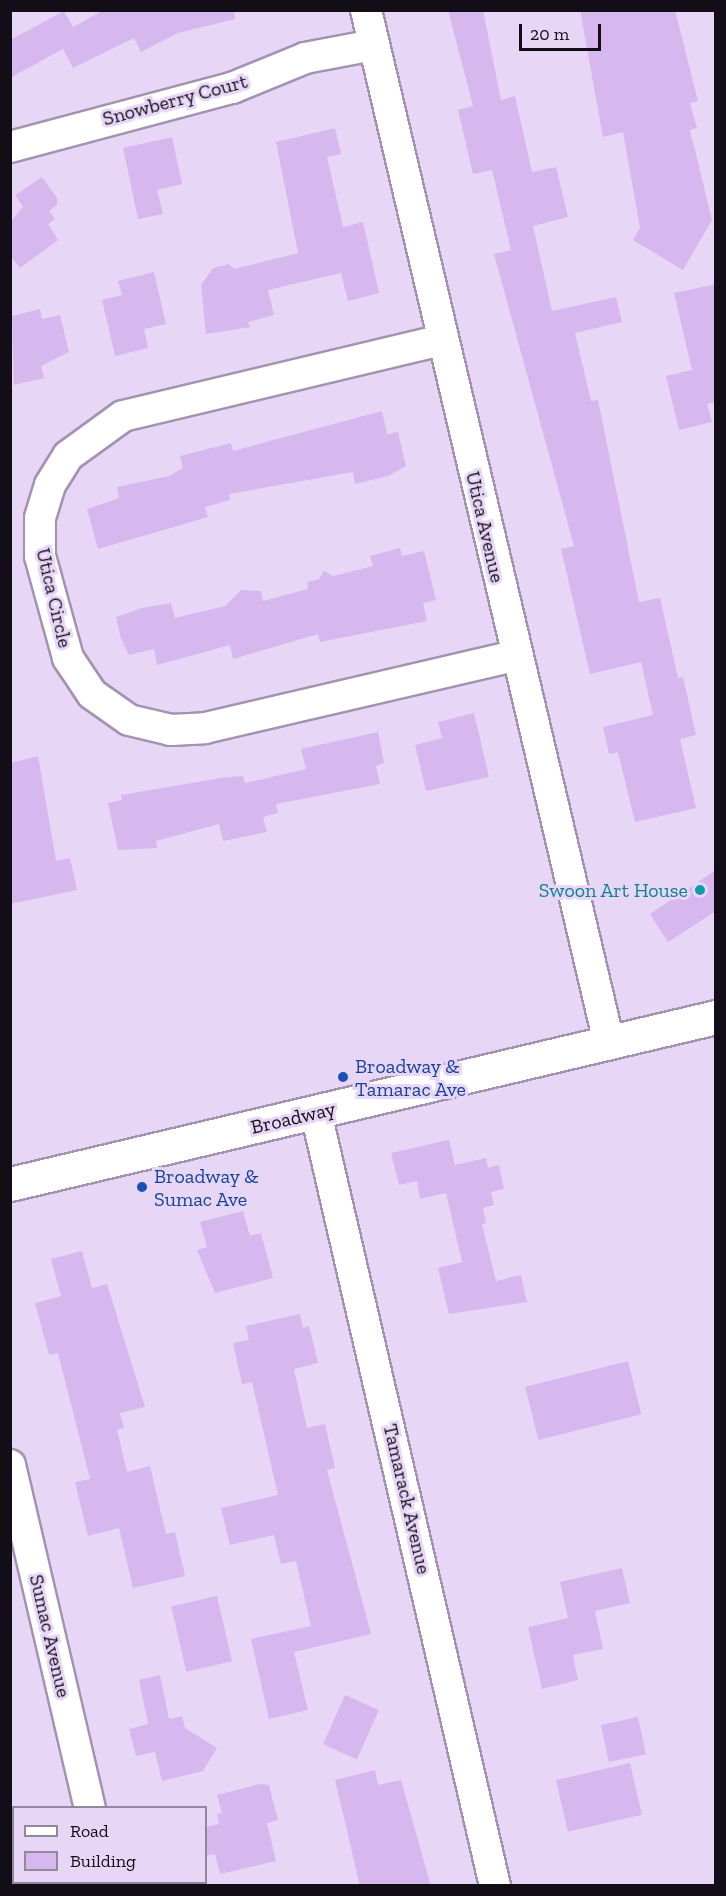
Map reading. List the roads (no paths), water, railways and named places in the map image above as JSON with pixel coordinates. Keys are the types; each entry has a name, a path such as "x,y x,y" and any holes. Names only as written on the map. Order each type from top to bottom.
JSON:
{"main road":[{"name":"Broadway","path":"10,1184 716,1017"}],"street":[{"name":"Utica Avenue","path":"366,10 515,656 609,1043"},
{"name":"Snowberry Court","path":"10,147 232,88 305,58 374,45"},
{"name":"Utica Circle","path":"442,340 123,416 93,432 68,456 50,485 40,518 40,556 68,658 92,694 129,720 171,730 205,728 515,656"},
{"name":"Tamarack Avenue","path":"316,1113 495,1886"},
{"name":"Sumac Avenue","path":"10,1465 90,1806"}],"place":[{"name":"Swoon Art House","path":"700,890"},
{"name":"Broadway & Tamarac Ave","path":"343,1077"},
{"name":"Broadway & Sumac Ave","path":"142,1187"}]}
